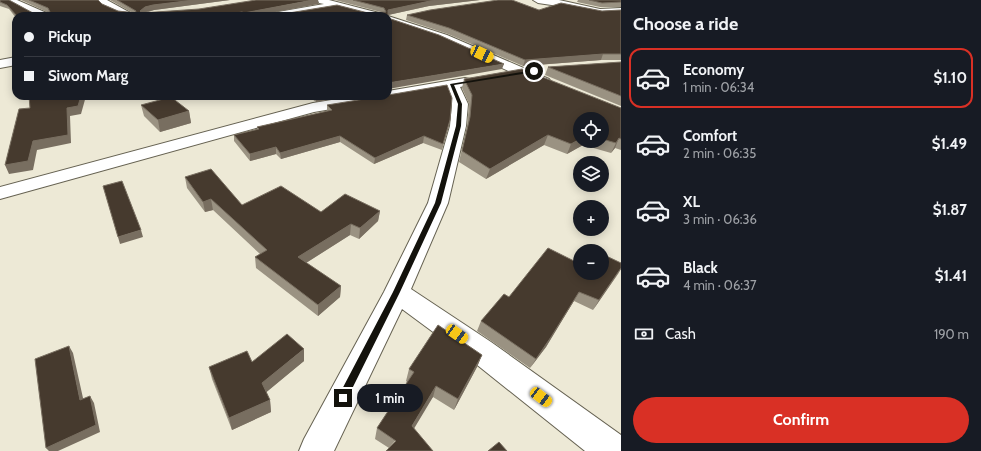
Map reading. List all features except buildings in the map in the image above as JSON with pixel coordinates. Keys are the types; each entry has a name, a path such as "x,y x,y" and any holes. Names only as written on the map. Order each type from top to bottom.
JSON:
{"street":[{"path":"9,0 31,12"},
{"path":"101,0 109,6 122,12"},
{"path":"318,0 365,12"},
{"path":"538,0 564,4 600,14 621,10"},
{"path":"293,12 336,4"},
{"path":"392,17 406,16"},
{"path":"392,20 443,37 556,87"},
{"path":"0,64 12,62"},
{"path":"498,76 521,72 551,70"},
{"path":"316,451 396,292 438,203 458,126 463,82 392,94"},
{"path":"0,193 305,110 360,100"},
{"path":"396,292 481,351 613,451"}],"route":[{"path":"343,398 396,292 438,203 458,126 460,104 452,84 534,71"}]}
